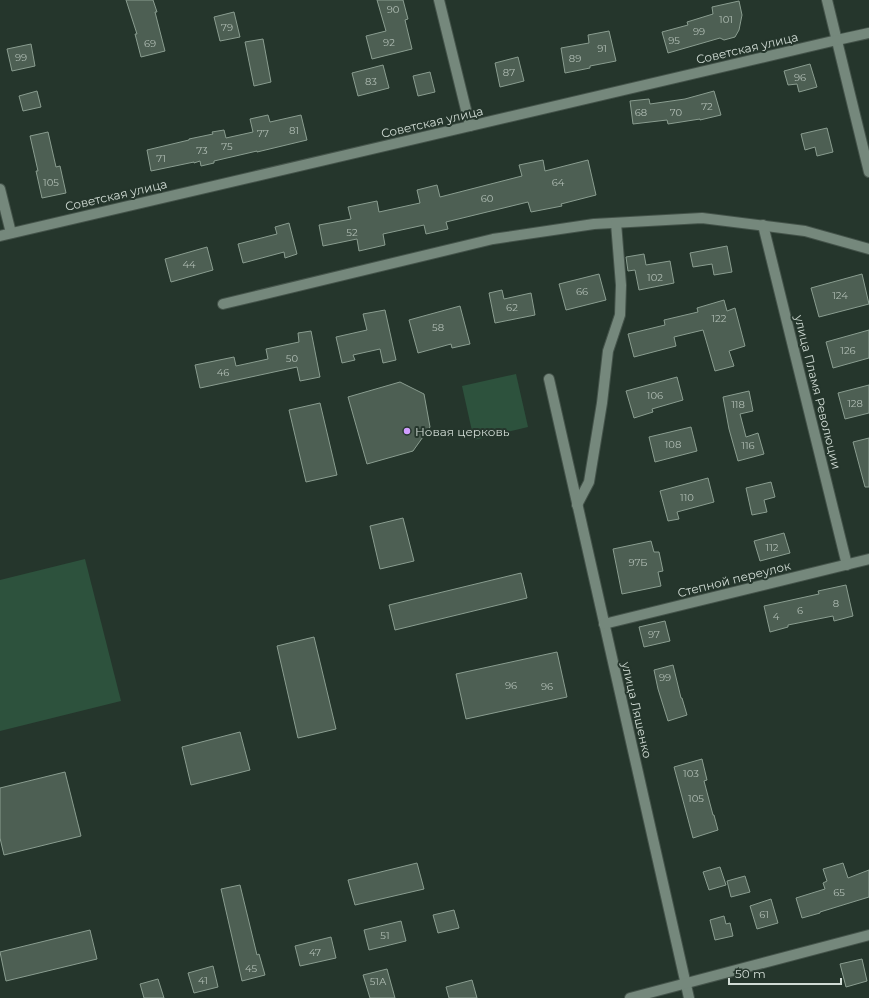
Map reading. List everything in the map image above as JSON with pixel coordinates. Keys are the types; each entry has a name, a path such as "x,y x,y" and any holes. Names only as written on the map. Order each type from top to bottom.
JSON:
{"street":[{"path":"439,0 470,126"},
{"path":"827,0 869,172"},
{"name":"Советская улица","path":"0,236 869,33"},
{"path":"0,189 11,233"},
{"path":"223,304 493,239 594,224 702,218 805,231 869,249"},
{"path":"577,505 589,482 602,403 608,351 620,315 621,285 616,223"},
{"name":"улица Пламя Революции","path":"763,225 847,565"},
{"name":"улица Ляшенко","path":"549,379 689,998"},
{"name":"Степной переулок","path":"604,624 869,559"},
{"path":"630,998 869,935"}],"green space":[{"path":"516,374 528,427 474,440 462,386"},
{"path":"85,559 121,701 0,731 0,580"}],"building":[{"path":"126,0 153,0 165,51 141,57 135,34 137,34"},
{"path":"377,0 403,0 408,19 405,20 412,49 372,59 366,36 386,31"},
{"path":"739,1 742,15 739,30 735,37 724,40 720,38 668,53 662,32 688,25 687,22 713,14 712,7"},
{"path":"234,12 240,37 220,41 214,17"},
{"path":"609,31 616,61 565,73 561,48 589,43 588,35"},
{"path":"263,39 271,82 254,86 245,42"},
{"path":"31,44 35,66 12,71 7,49"},
{"path":"518,57 524,81 500,87 495,63"},
{"path":"810,64 817,87 799,92 797,84 788,85 784,71"},
{"path":"383,65 389,88 358,96 352,73"},
{"path":"430,72 435,92 418,96 413,76"},
{"path":"37,91 41,107 23,111 19,96"},
{"path":"714,91 721,115 700,120 668,124 667,120 633,124 630,101 649,99 650,104 685,99"},
{"path":"268,115 270,122 301,115 307,140 214,161 214,163 201,166 200,161 151,171 147,150 213,134 212,132 224,130 226,138 253,132 250,119"},
{"path":"827,128 833,152 817,156 815,147 805,150 801,134"},
{"path":"48,132 56,167 60,166 66,193 42,198 36,171 38,171 30,136"},
{"path":"543,160 545,171 588,160 596,195 561,204 562,206 531,212 528,202 446,222 448,229 426,234 424,225 383,234 385,245 359,251 357,239 323,246 319,225 351,219 348,207 377,201 379,212 420,203 417,190 437,185 440,197 522,176 519,165"},
{"path":"289,223 297,254 285,258 284,252 243,263 238,244 277,234 275,227"},
{"path":"727,246 732,272 714,275 712,264 693,267 690,253"},
{"path":"207,247 213,270 171,282 165,259"},
{"path":"644,254 646,265 670,261 674,283 639,290 635,270 628,271 626,257"},
{"path":"599,274 606,300 566,310 559,284"},
{"path":"862,274 869,304 819,317 811,288"},
{"path":"502,290 504,299 531,293 535,315 495,323 489,293"},
{"path":"724,300 727,311 735,308 745,346 729,351 734,366 715,371 703,330 674,337 676,346 634,357 628,334 665,325 664,320 698,312 697,308"},
{"path":"460,306 470,344 452,348 451,344 418,353 409,320"},
{"path":"385,310 396,360 383,363 380,349 353,355 355,360 342,363 336,337 367,330 363,314"},
{"path":"869,330 869,358 833,368 826,342"},
{"path":"311,331 320,377 300,381 297,367 200,388 195,365 234,357 236,366 268,359 266,349 299,342 298,333"},
{"path":"677,377 683,400 652,409 653,412 634,418 626,391"},
{"path":"400,382 424,394 430,427 413,451 367,464 348,397"},
{"path":"869,385 869,413 845,419 838,393"},
{"path":"749,391 753,411 740,414 746,437 758,433 764,454 738,461 729,429 723,397"},
{"path":"320,403 337,475 306,482 289,410"},
{"path":"691,427 697,451 655,462 649,437"},
{"path":"869,438 869,487 865,487 853,442"},
{"path":"708,478 714,502 677,512 679,519 668,521 660,491"},
{"path":"771,482 775,497 764,500 767,512 752,515 746,488"},
{"path":"403,518 414,561 380,569 370,526"},
{"path":"784,533 790,553 760,561 754,541"},
{"path":"651,541 654,552 659,552 663,571 658,572 661,586 622,594 613,549"},
{"path":"521,573 527,598 395,630 389,605"},
{"path":"846,585 853,616 834,621 833,616 788,625 788,627 770,632 764,606 819,594 818,591"},
{"path":"665,621 670,641 644,647 639,627"},
{"path":"314,637 336,729 298,738 277,646"},
{"path":"557,652 567,697 466,719 456,674"},
{"path":"673,665 687,715 668,721 654,670"},
{"path":"240,732 250,770 191,785 182,747"},
{"path":"702,759 707,780 704,781 718,830 693,838 674,767"},
{"path":"65,772 81,836 4,855 0,838 0,788"},
{"path":"417,863 424,889 355,905 348,880"},
{"path":"843,863 848,878 869,870 869,897 802,918 796,898 825,889 823,883 827,881 823,869"},
{"path":"720,867 726,885 709,890 703,872"},
{"path":"745,876 750,892 731,897 727,881"},
{"path":"240,885 257,955 259,954 265,975 242,981 221,889"},
{"path":"771,899 778,923 757,929 750,906"},
{"path":"454,910 459,928 438,933 433,915"},
{"path":"724,916 726,924 730,923 733,936 715,940 710,920"},
{"path":"401,921 406,941 369,950 364,930"},
{"path":"90,930 97,959 6,981 0,952"},
{"path":"331,937 336,958 300,966 295,946"},
{"path":"862,959 867,981 846,987 840,964"},
{"path":"213,966 218,987 194,993 188,973"},
{"path":"387,969 395,998 370,998 363,975"},
{"path":"158,979 164,998 144,998 140,984"},
{"path":"472,980 477,998 449,998 446,987"}],"place":[{"name":"Новая церковь","path":"407,431"}]}
